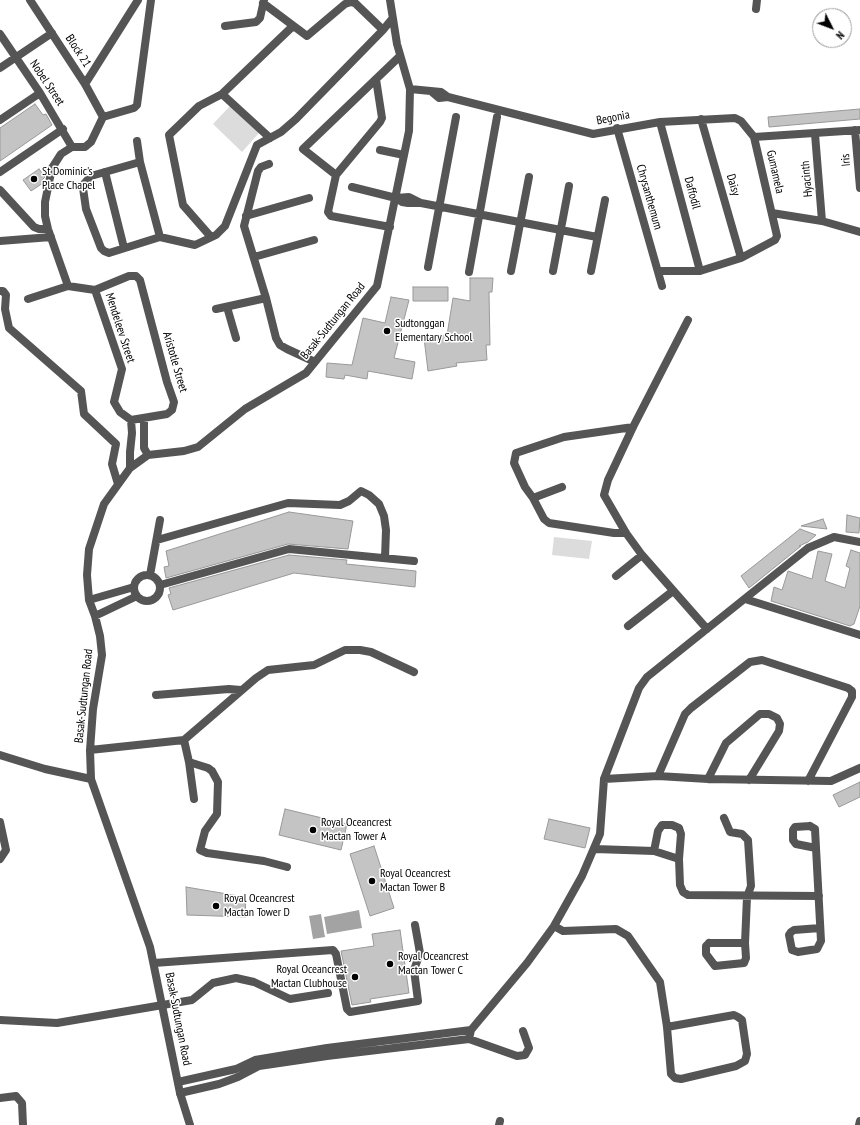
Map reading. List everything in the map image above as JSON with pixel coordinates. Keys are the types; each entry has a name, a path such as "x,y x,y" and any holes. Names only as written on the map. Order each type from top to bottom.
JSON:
{"street":[{"name":"Block 21","path":"30,0 85,84 103,117"},
{"path":"85,84 138,0"},
{"path":"68,286 49,233 45,202 52,168 61,154 72,147 85,147 92,142 103,117 134,108 137,105 151,0"},
{"name":"Basak-Sudtungan Road","path":"190,1125 180,1093 163,1005 146,931 91,779 90,750 102,655 96,616 89,600 87,575 89,549 104,504 130,468 148,455 184,451 198,447 245,409 306,373 377,286 409,131 410,89 400,57 392,19 390,0"},
{"path":"225,26 256,22 260,18 264,2 307,36 345,4 350,2 355,3 383,30"},
{"path":"140,162 91,176 84,184 83,188 86,209 100,248 109,253 160,237 194,245 211,237 225,226 257,145 281,132 296,119 392,19"},
{"path":"211,237 183,205 169,135 198,106 222,94 293,26"},
{"path":"0,68 52,33"},
{"name":"Nobel Street","path":"0,34 40,93 72,147"},
{"path":"336,175 303,149 400,57"},
{"path":"376,79 382,118 336,175 329,203 329,214 390,227"},
{"name":"Begonia","path":"410,89 441,92 448,97"},
{"name":"Begonia","path":"432,92 438,98 448,97 593,134 617,128 660,122 735,118 741,121 754,137"},
{"path":"0,120 40,93"},
{"path":"222,94 270,138"},
{"path":"428,267 456,117"},
{"path":"469,272 497,117"},
{"name":"Daisy","path":"701,119 741,258"},
{"name":"Daffodil","path":"660,122 700,270"},
{"name":"Chrysanthemum","path":"617,128 662,286"},
{"path":"0,172 62,129"},
{"path":"754,137 857,130"},
{"name":"Iris","path":"857,130 860,188"},
{"name":"Hyacinth","path":"815,134 822,221"},
{"name":"Gumamela","path":"754,137 772,213"},
{"path":"137,141 140,162 160,237"},
{"path":"380,150 404,155"},
{"path":"269,164 261,167 258,171 244,226 266,298 276,338 280,345 315,362"},
{"path":"105,172 124,248"},
{"path":"511,271 529,177"},
{"path":"553,271 569,186"},
{"path":"352,187 396,198 409,197 420,203 597,237"},
{"path":"0,190 34,227 49,233"},
{"path":"246,216 309,198"},
{"path":"591,271 605,200"},
{"path":"658,271 700,270 741,258 775,240 777,236 772,213 822,221 860,232"},
{"path":"0,241 49,233"},
{"path":"254,257 314,240"},
{"name":"Aristotle Street","path":"95,290 129,276 136,276 140,280 167,382 174,402 172,410 167,414 144,419 129,418"},
{"path":"28,300 68,286 95,290"},
{"name":"Mendeleev Street","path":"95,290 122,368 114,402 129,418"},
{"path":"0,291 3,291 6,295 2,309 9,328 80,391 84,414 116,444 112,464 118,484"},
{"path":"216,309 266,298"},
{"path":"226,307 236,338"},
{"path":"688,320 633,427 608,480 604,494 626,533 642,555 706,629"},
{"path":"129,418 132,433 130,468"},
{"path":"144,419 144,448 148,455"},
{"path":"626,533 614,533 549,523 544,519 533,498 525,487 514,463 516,453 564,437 633,427"},
{"path":"533,498 562,487"},
{"path":"157,540 288,503 340,505 349,501 361,491 369,495 379,504 384,516 386,530 385,558"},
{"path":"150,575 160,520"},
{"path":"469,1039 472,1030 528,963 554,926 595,849 602,819 604,779 639,688 647,677 808,548 834,537 860,542"},
{"path":"160,585 289,549 414,561"},
{"path":"616,576 642,555"},
{"path":"145,575 150,575 156,579 160,585 159,594 153,600 144,600 137,596 134,587 138,579 145,575"},
{"path":"89,600 134,587"},
{"path":"628,626 673,591"},
{"path":"96,616 137,596"},
{"path":"745,599 860,635"},
{"path":"90,750 184,740 241,690 268,670 314,665 345,650 371,652 414,672"},
{"path":"658,776 685,714 750,662 762,660 848,688 852,691 852,697 808,781"},
{"path":"156,694 229,689 241,690"},
{"path":"708,779 726,743 760,714 769,714 777,718 780,724 779,731 749,780"},
{"path":"184,740 189,762 194,799"},
{"path":"0,755 45,769 91,779"},
{"path":"189,762 208,768 212,771 218,782 217,814 205,831 200,850 207,853 264,861 287,867"},
{"path":"604,779 658,776 708,779 831,781 860,768"},
{"path":"724,818 730,832 742,834 748,840 751,886 747,896 745,943 746,958 744,963 715,966 706,954 706,946 709,943 745,943"},
{"path":"0,822 6,850 0,858"},
{"path":"654,852 658,832 662,825 672,825 679,828 681,834 680,885 683,892 688,895 819,896"},
{"path":"816,848 820,928"},
{"path":"595,849 654,852 680,859"},
{"path":"154,963 333,950 336,954 347,1009 350,1012 418,1001 414,970 420,953 416,925"},
{"path":"554,926 563,931 616,929 628,936 660,982 667,1027 671,1074 675,1078 681,1079 736,1066 745,1061 747,1054 742,1020 734,1015 667,1027"},
{"path":"0,1020 57,1023 192,1000 213,983 236,978 254,982 290,999 328,993"},
{"path":"327,1052 472,1030"},
{"path":"180,1093 219,1084 255,1060 327,1052 469,1039 517,1056 524,1055 529,1048 523,1031"},
{"path":"178,1082 237,1073"},
{"path":"0,1098 16,1096 22,1103 23,1125"},
{"path":"859,1125 860,1121"}],"shaded area":[{"path":"230,106 259,133 242,152 213,124"},
{"path":"554,537 592,541 589,559 552,555"},
{"path":"359,910 362,928 327,934 324,917"},
{"path":"321,914 325,937 313,939 309,916"}],"building":[{"path":"35,104 43,115 46,114 52,125 0,161 0,128"},
{"path":"860,109 860,119 769,127 768,117"},
{"name":"St Dominic's Place Chapel","path":"39,169 45,177 41,181 43,183 31,191 23,180"},
{"path":"470,278 493,278 492,292 489,292 490,345 486,345 487,360 456,363 457,366 428,371 424,338 447,335 453,298 470,301"},
{"path":"413,287 448,287 448,301 413,301"},
{"path":"391,297 409,300 394,358 415,362 412,379 368,371 367,379 345,375 344,379 326,377 327,363 352,365 363,318 385,323"},
{"path":"289,512 353,521 348,549 288,544 166,578 164,567 169,566 166,551"},
{"path":"847,515 860,518 859,533 846,532"},
{"path":"823,519 827,529 801,526"},
{"path":"800,529 816,535 808,542 799,546 801,546 749,588 741,576"},
{"path":"851,550 860,553 860,606 854,624 850,626 771,601 774,587 782,590 788,571 812,579 818,551 832,554 825,581 845,588 850,568 846,566"},
{"path":"289,555 347,560 346,564 416,571 415,587 294,573 173,610 168,595 171,594 169,588"},
{"path":"860,782 860,797 839,807 833,795"},
{"name":"Royal Oceancrest Mactan Tower A","path":"285,809 347,824 341,850 279,835"},
{"path":"549,819 590,828 585,848 544,839"},
{"name":"Royal Oceancrest Mactan Tower B","path":"374,846 394,908 370,916 350,854"},
{"name":"Royal Oceancrest Mactan Tower D","path":"186,887 245,897 246,917 187,915"},
{"path":"400,930 409,993 370,999 371,1002 352,1005 341,951 374,946 372,934"}],"place":[{"name":"St Dominic's Place Chapel","path":"34,179"},
{"name":"Sudtonggan Elementary School","path":"387,331"},
{"name":"Royal Oceancrest Mactan Tower A","path":"313,830"},
{"name":"Royal Oceancrest Mactan Tower B","path":"372,881"},
{"name":"Royal Oceancrest Mactan Tower D","path":"216,906"},
{"name":"Royal Oceancrest Mactan Tower C","path":"390,964"},
{"name":"Royal Oceancrest Mactan Clubhouse","path":"355,977"}]}
